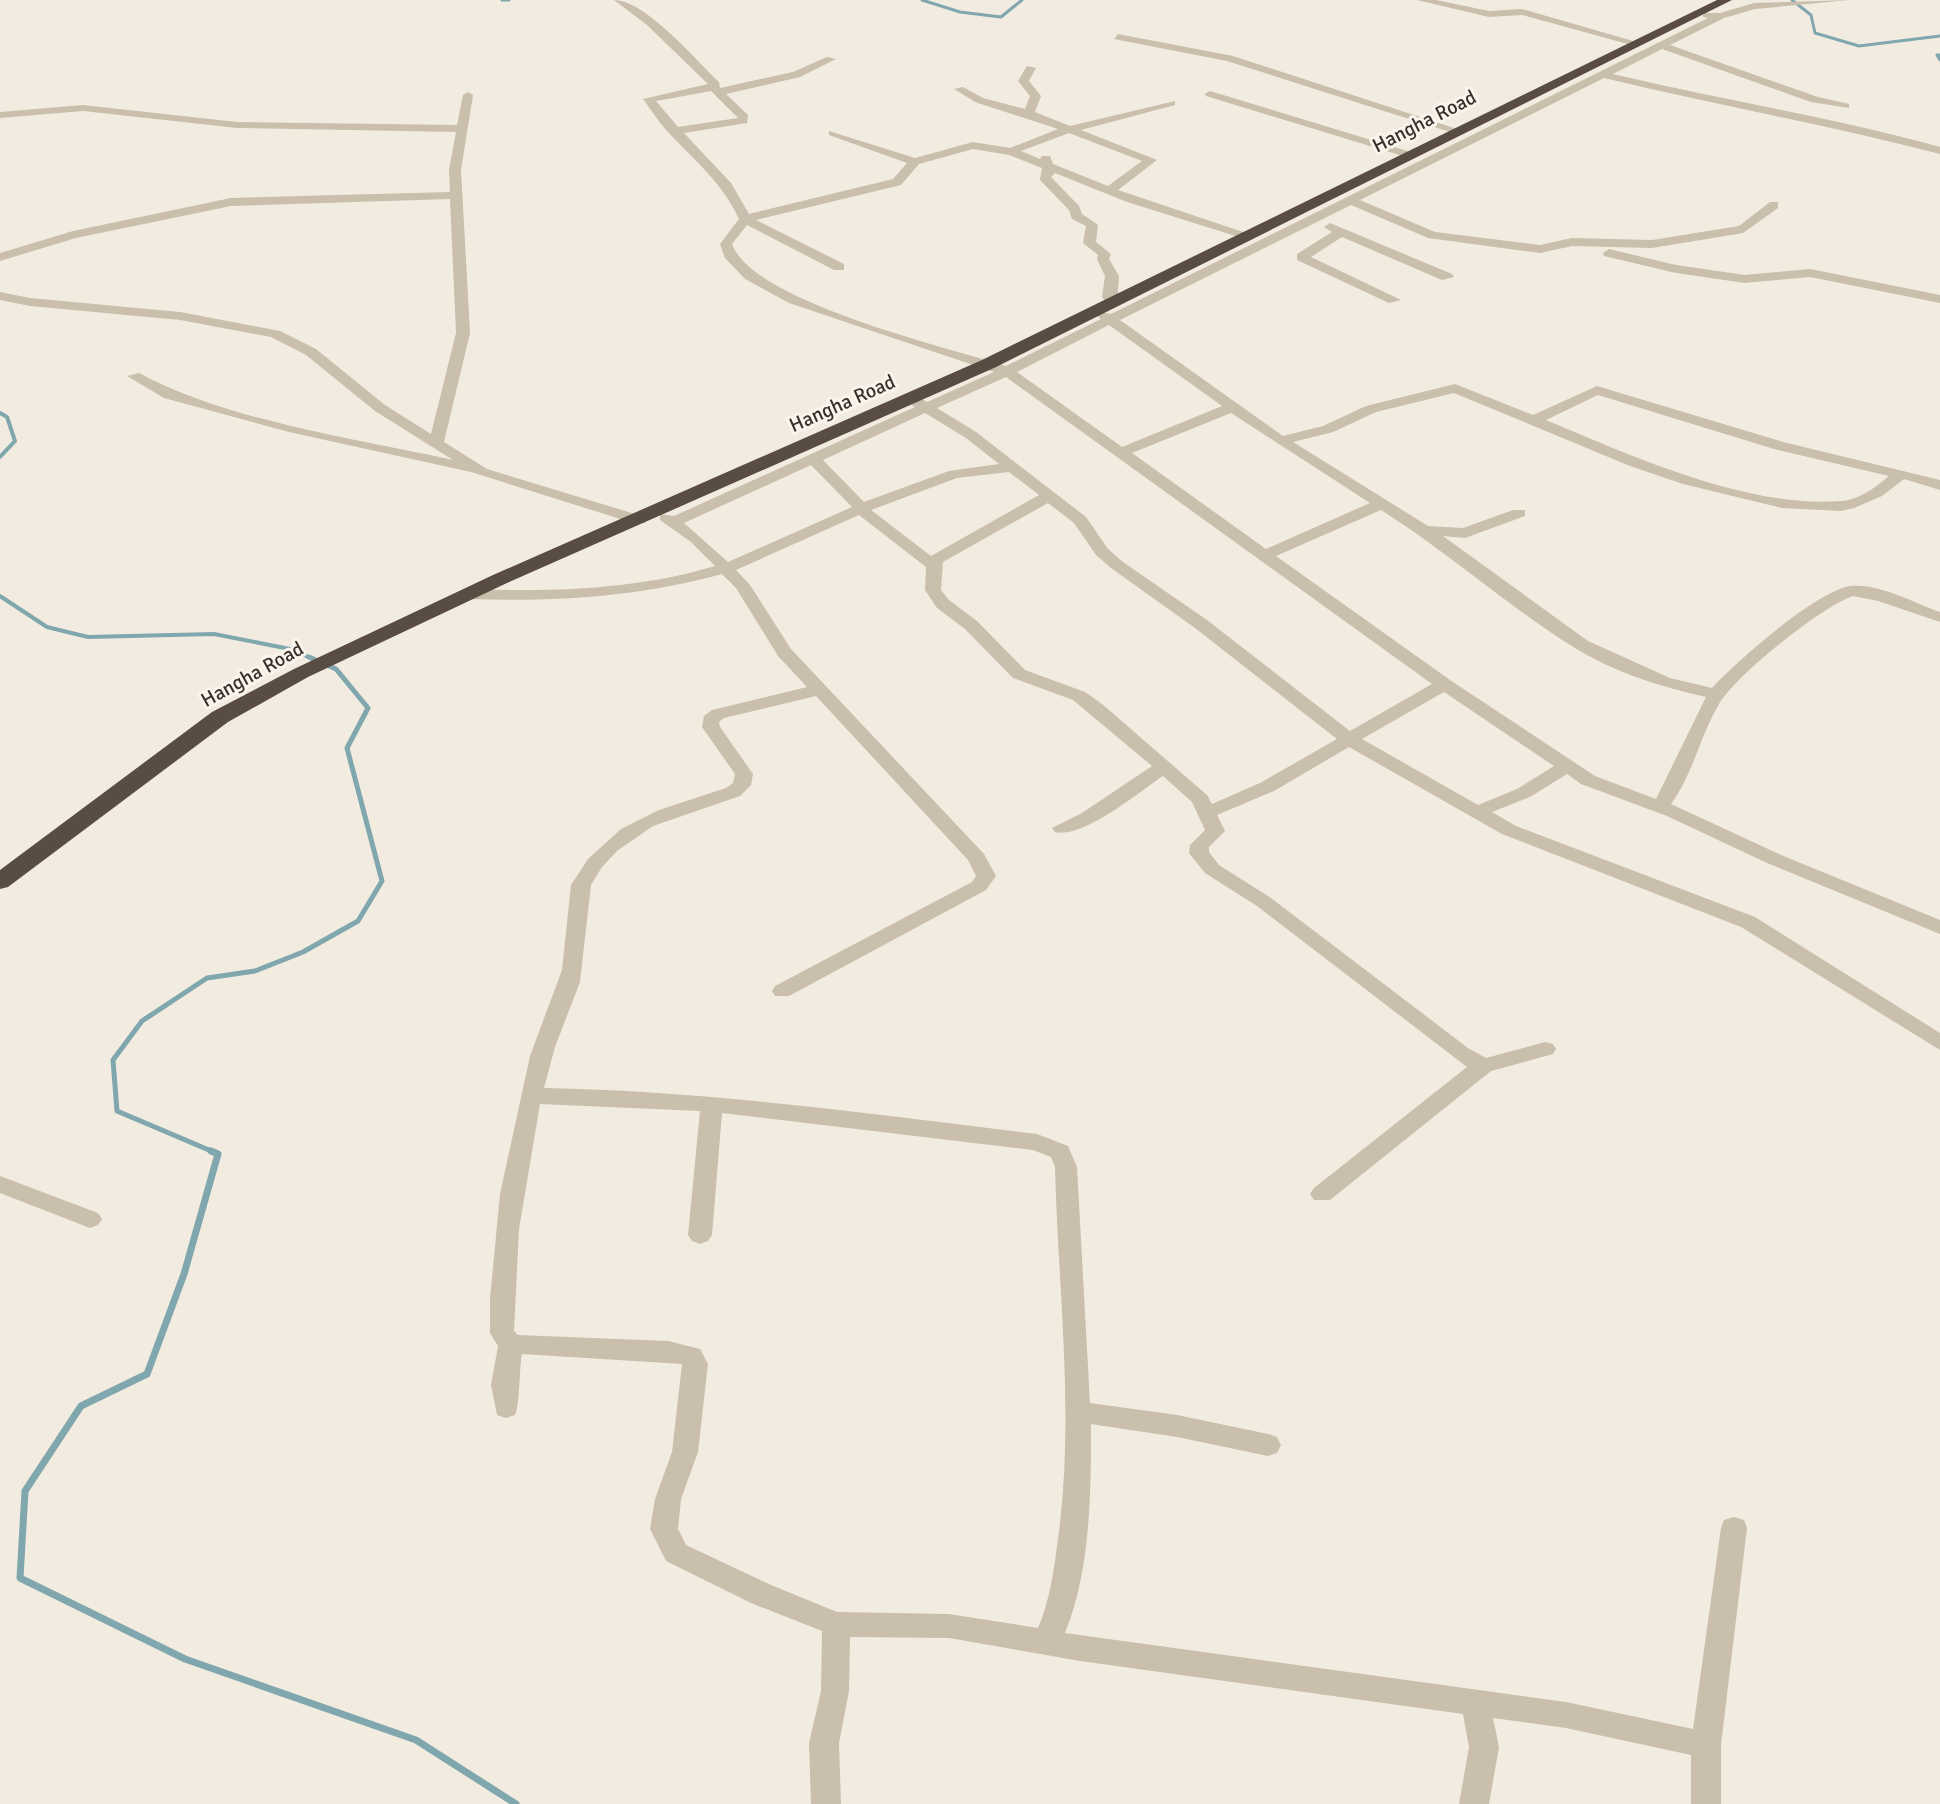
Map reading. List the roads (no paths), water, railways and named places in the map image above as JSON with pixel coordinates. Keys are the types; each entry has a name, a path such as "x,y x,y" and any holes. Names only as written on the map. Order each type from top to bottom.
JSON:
{"highway":[{"name":"Hangha Road","path":"0,882 102,802 220,717 301,673 468,594 988,364 1725,0"}],"street":[{"path":"619,0 651,23 715,84 715,89 744,117 743,121 673,131"},
{"path":"1422,0 1489,14 1522,12 1635,43"},
{"path":"675,521 1007,371 1315,221 1720,16 1754,6 1845,0"},
{"path":"1695,15 1720,16"},
{"path":"1118,37 1229,58 1457,131"},
{"path":"1660,45 1815,100 1845,106"},
{"path":"831,59 796,75 649,99 673,131 737,195 745,219 839,267"},
{"path":"1031,68 1023,81 1036,96 1033,116"},
{"path":"1601,74 1703,99 1881,134 1940,151"},
{"path":"959,89 979,100 1072,128 1151,160 1109,191"},
{"path":"1210,94 1369,139 1410,155"},
{"path":"436,443 463,333 455,164 468,95"},
{"path":"1012,152 1072,128 1119,120 1171,103"},
{"path":"0,115 83,108 237,125 463,129"},
{"path":"1033,116 1045,128 1040,140 1049,173 1044,177 1067,198 1076,216 1092,225 1089,243 1105,254 1103,259 1112,276 1109,297 1112,301"},
{"path":"833,133 915,162"},
{"path":"1249,236 1109,191 1012,152 973,145 915,162 897,182 745,219 726,244 728,255 752,276 819,311 1007,371 1444,684 1588,780 1659,807 1940,928"},
{"path":"0,257 73,235 231,202 455,195"},
{"path":"1353,201 1432,235 1540,249 1575,242 1652,244 1743,229 1774,205"},
{"path":"1315,221 1447,277"},
{"path":"1341,232 1302,257 1394,300"},
{"path":"1575,242 1676,269 1745,279 1810,273 1940,299"},
{"path":"0,296 30,302 180,316 275,334 311,352 380,408 482,472"},
{"path":"1095,310 1280,441 1322,464 1424,530 1582,645 1664,682 1716,694"},
{"path":"134,376 169,395 289,428 482,472 675,521 725,568 742,585 770,635 977,858 986,876 979,886 782,991"},
{"path":"1280,441 1308,436 1371,409 1445,388 1455,388 1648,467 1782,503 1841,506 1854,503 1877,493 1901,474"},
{"path":"1535,420 1597,390 1779,446 1940,485"},
{"path":"910,398 971,435 1008,468 1080,520 1102,552 1117,565 1201,624 1349,739 1476,811 1535,840 1748,922 1940,1043"},
{"path":"1120,453 1233,407"},
{"path":"814,460 870,519 932,564 936,597 971,625 1003,660 1040,684 1079,696 1200,799 1215,831 1200,845 1199,853 1212,869 1264,902 1460,1053 1483,1066"},
{"path":"468,594 549,597 663,582 725,568 861,509 956,474 1008,468"},
{"path":"932,564 944,553 1049,496"},
{"path":"1263,556 1382,504"},
{"path":"1424,530 1465,533 1519,513"},
{"path":"1659,807 1673,791 1716,694 1777,640 1839,594 1861,592 1940,617"},
{"path":"1208,812 1267,787 1444,684"},
{"path":"819,690 718,714 710,720 711,727 744,774 742,785 733,792 649,817 631,829 588,871 581,885 569,983 542,1052 531,1096 503,1266 502,1333 511,1344 668,1351 691,1356 695,1364 687,1441 668,1499 664,1529 676,1553 761,1594 836,1624 949,1626 1566,1715 1706,1745"},
{"path":"1476,811 1506,804 1534,790 1566,766"},
{"path":"1062,828 1089,817 1162,768"},
{"path":"1322,1194 1483,1066 1545,1049"},
{"path":"531,1096 620,1095 712,1104 1037,1142 1060,1152 1066,1167 1077,1412 1075,1528 1058,1620 1046,1642"},
{"path":"700,1235 712,1104"},
{"path":"0,1184 90,1219"},
{"path":"506,1408 504,1385 511,1344"},
{"path":"1077,1412 1177,1426 1268,1445"},
{"path":"1706,1804 1706,1745 1734,1528"},
{"path":"826,1804 824,1743 835,1691 836,1624"},
{"path":"1474,1804 1484,1747 1476,1703"}],"waterway":[{"path":"502,0 509,0"},
{"path":"922,0 960,12 1001,17 1022,0"},
{"path":"1792,0 1811,15 1815,33 1859,46 1940,36"},
{"path":"1940,55 1937,55 1940,60"},
{"path":"0,413 7,417 15,441 0,457"},
{"path":"0,596 47,627 88,637 214,634 290,649 313,659"},
{"path":"216,1153 117,1111 113,1060 142,1021 207,978 255,971 303,952 358,921 382,881 347,748 368,708 336,669 309,657"},
{"path":"211,1151 218,1154 184,1274 147,1374 81,1406 25,1491 20,1578 185,1659 416,1740 516,1804"}]}
